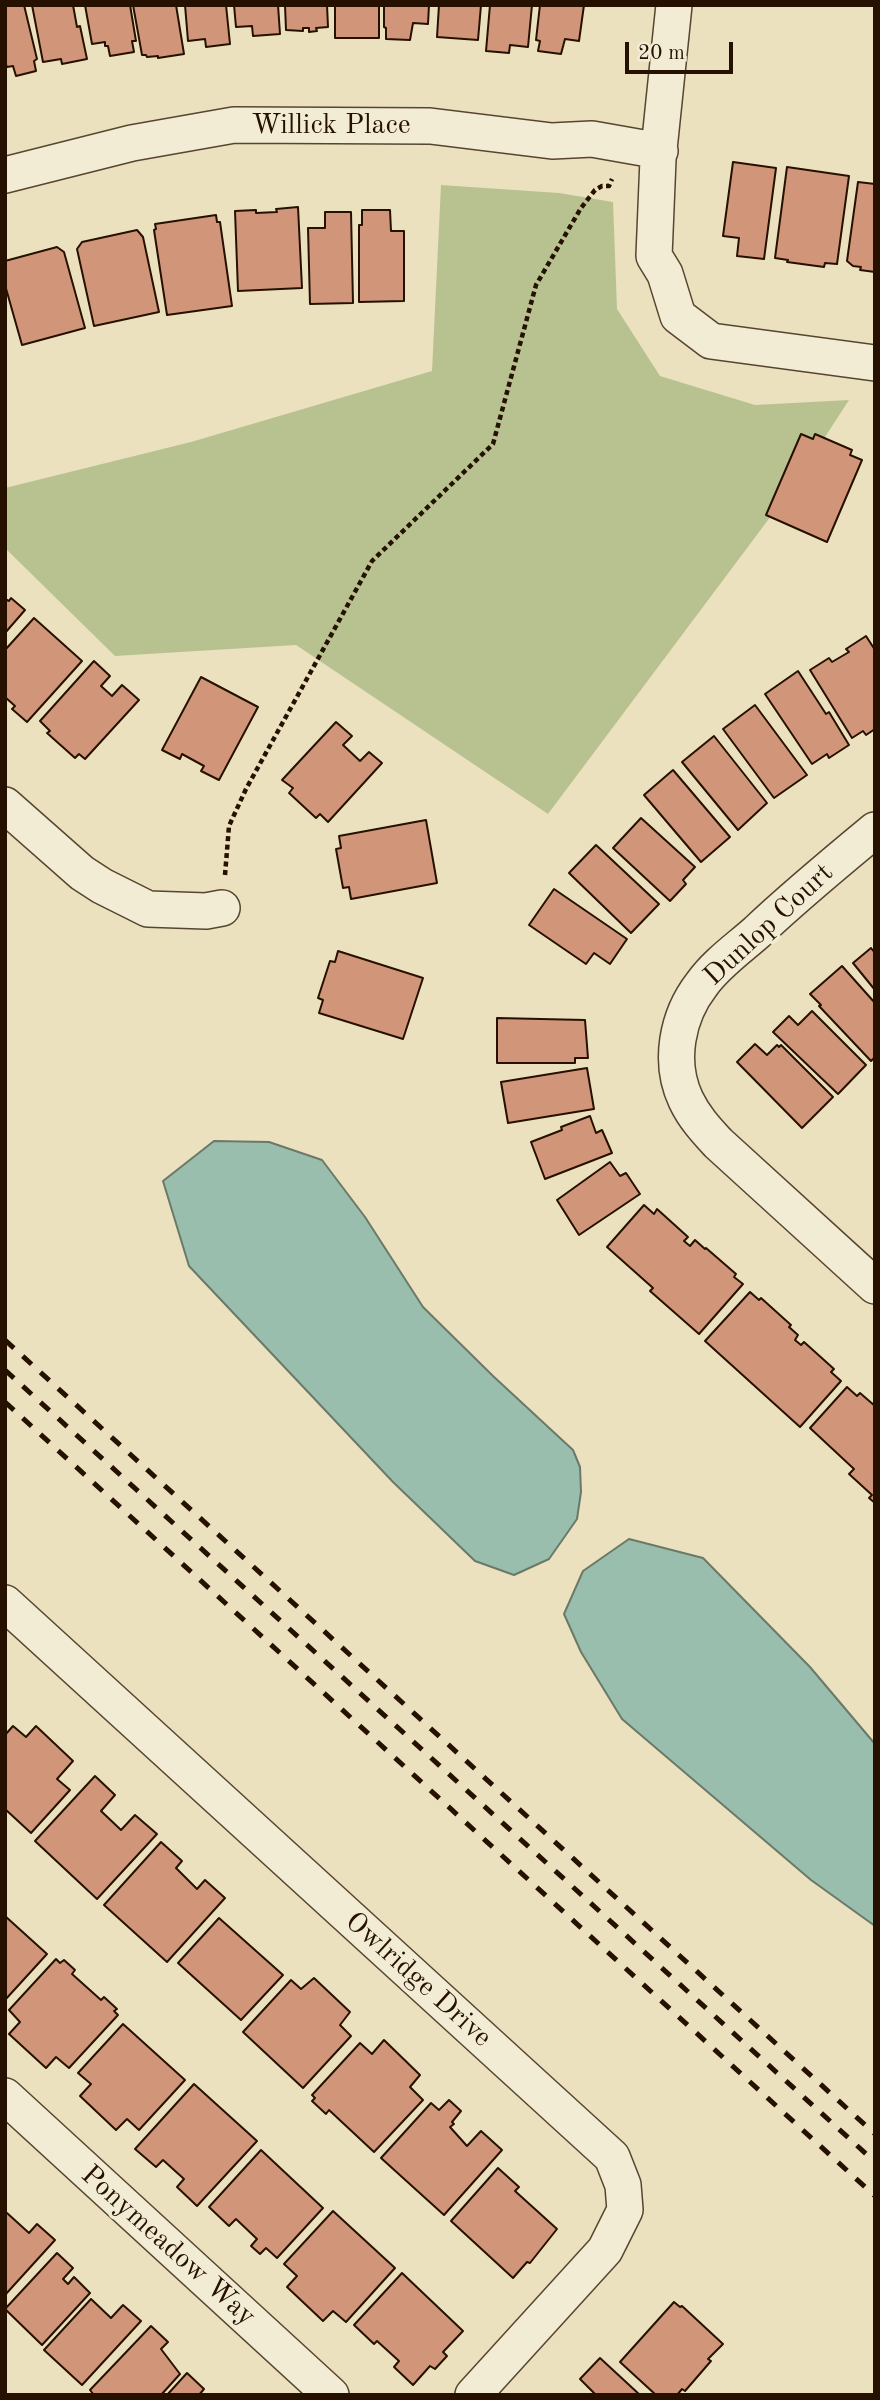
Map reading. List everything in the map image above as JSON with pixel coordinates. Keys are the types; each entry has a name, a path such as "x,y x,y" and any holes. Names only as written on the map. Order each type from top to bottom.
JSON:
{"street":[{"path":"674,5 660,151 654,256 665,274 678,316 711,341 875,363"},
{"name":"Willick Place","path":"5,175 132,143 234,125 430,126 552,141 592,139 660,151"},
{"path":"5,805 82,873 148,909 206,911 222,908"},
{"name":"Dunlop Court","path":"875,830 779,911 703,982 684,1013 677,1055 679,1079 686,1100 699,1123 875,1286"},
{"name":"Owlridge Drive","path":"5,1603 612,2157 623,2185 625,2210 605,2250 472,2395"},
{"name":"Ponymeadow Way","path":"5,2096 331,2395"}],"path":[{"path":"222,908 229,826 246,789 372,561 493,444 536,285 581,208 595,190 601,186 609,187 611,178"}],"shaded area":[{"path":"441,185 559,193 613,202 617,309 660,376 755,405 849,400 792,488 548,814 296,645 115,656 5,548 5,488 191,442 432,371"},
{"path":"214,1141 269,1142 322,1160 365,1217 423,1307 573,1450 580,1467 581,1492 577,1519 549,1559 514,1575 475,1561 393,1482 189,1266 163,1181"},
{"path":"629,1539 703,1558 810,1667 875,1744 875,1926 811,1880 622,1719 581,1652 564,1614 583,1571"}],"building":[{"path":"5,5 24,5 37,59 34,61 36,71 16,76 13,66 7,67"},
{"path":"32,5 73,5 87,59 62,64 61,59 43,62"},
{"path":"85,5 130,5 136,41 132,41 134,52 110,56 105,42 92,44"},
{"path":"133,5 176,5 184,54 158,58 142,55"},
{"path":"185,5 226,5 230,44 206,47 205,39 188,41"},
{"path":"234,5 278,5 280,34 253,36 252,26 236,27"},
{"path":"285,5 327,5 328,27 309,32 309,28 303,28 303,31 286,30"},
{"path":"335,5 379,5 379,38 335,38"},
{"path":"384,5 429,5 428,24 413,23 410,40 386,39"},
{"path":"439,5 481,5 478,40 437,37"},
{"path":"490,5 532,5 528,47 510,45 509,53 486,51"},
{"path":"540,5 584,5 579,41 565,39 561,54 538,51 540,41 536,40"},
{"path":"733,162 776,168 764,259 737,256 739,238 723,236"},
{"path":"787,167 849,176 837,264 825,263 824,267 775,258"},
{"path":"858,182 875,184 875,272 860,270 861,267 853,266 847,261"},
{"path":"298,207 302,288 238,291 235,211 277,212 276,209"},
{"path":"362,210 390,210 391,231 404,231 404,301 359,302 359,225 362,225"},
{"path":"325,212 351,212 353,303 310,304 308,228 325,228"},
{"path":"216,215 217,222 220,222 232,306 167,315 155,224"},
{"path":"137,230 143,237 159,312 94,326 77,249 82,242"},
{"path":"57,247 64,252 85,328 22,345 5,285 5,261"},
{"path":"801,434 813,439 815,434 852,450 850,455 862,460 827,542 766,515"},
{"path":"11,598 25,610 5,633 5,599 9,601"},
{"path":"34,618 82,661 27,722 12,709 15,706 5,697 5,650"},
{"path":"866,636 875,650 875,729 866,735 863,731 852,738 810,670 829,658 832,662 849,652 846,649"},
{"path":"94,661 110,676 101,686 112,696 122,685 139,700 85,759 79,754 75,758 47,733 50,731 40,721"},
{"path":"798,671 826,714 829,712 849,745 829,758 827,754 812,764 765,694"},
{"path":"201,677 258,707 219,780 201,771 204,766 182,754 180,759 162,750"},
{"path":"755,705 807,775 774,798 723,729"},
{"path":"336,722 352,736 343,745 360,761 369,752 382,763 328,822 320,814 316,818 289,793 293,788 282,780"},
{"path":"714,736 767,803 738,830 682,762"},
{"path":"673,770 730,837 701,862 644,795"},
{"path":"641,818 695,867 683,880 686,884 670,901 613,848"},
{"path":"426,820 437,883 351,899 349,887 343,888 336,849 341,848 339,836"},
{"path":"596,845 659,904 631,933 569,873"},
{"path":"554,889 627,939 610,964 594,953 586,964 529,925"},
{"path":"871,948 875,953 875,990 853,963"},
{"path":"338,951 423,978 403,1039 319,1013 323,1000 318,998 330,961 335,962"},
{"path":"842,966 875,1003 875,1057 871,1061 810,994"},
{"path":"812,1011 866,1065 838,1094 773,1032 789,1016 798,1025"},
{"path":"497,1018 585,1020 588,1058 575,1058 575,1063 497,1063"},
{"path":"755,1044 767,1055 777,1045 781,1045 833,1097 802,1128 737,1062"},
{"path":"587,1068 594,1109 508,1123 501,1082"},
{"path":"590,1116 596,1133 602,1130 612,1153 545,1179 531,1142"},
{"path":"610,1162 620,1176 626,1173 640,1194 579,1235 557,1200"},
{"path":"644,1205 654,1214 657,1209 688,1237 684,1241 690,1246 695,1240 706,1248 736,1274 734,1277 743,1284 699,1334 650,1291 653,1288 607,1247"},
{"path":"750,1292 759,1300 761,1298 791,1325 789,1327 798,1335 795,1340 801,1345 804,1342 834,1369 831,1372 841,1381 800,1427 705,1341"},
{"path":"847,1387 857,1396 860,1393 875,1406 875,1503 869,1498 872,1495 849,1474 854,1469 810,1428"},
{"path":"13,1726 26,1737 36,1726 73,1761 57,1779 70,1790 31,1833 5,1809 5,1735"},
{"path":"95,1776 115,1795 101,1811 121,1830 135,1815 157,1834 97,1899 35,1841"},
{"path":"161,1842 182,1861 176,1868 197,1889 205,1880 225,1898 167,1962 104,1905"},
{"path":"5,1916 47,1954 5,2000"},
{"path":"219,1918 283,1975 241,2020 178,1963"},
{"path":"56,1959 60,1963 64,1960 75,1970 72,1974 101,2000 104,1997 117,2009 114,2011 118,2015 69,2068 56,2057 46,2068 9,2034 20,2022 9,2010"},
{"path":"314,1978 350,2012 340,2025 351,2036 303,2088 243,2032 291,1980 301,1989"},
{"path":"123,2024 185,2080 139,2130 127,2119 116,2130 80,2096 91,2084 78,2073"},
{"path":"384,2040 420,2075 410,2087 423,2100 374,2152 329,2110 326,2114 312,2101 315,2098 312,2095 360,2043 372,2054"},
{"path":"194,2084 257,2141 197,2206 177,2187 184,2179 163,2160 156,2167 135,2149"},
{"path":"449,2100 461,2111 450,2127 467,2146 481,2131 502,2150 444,2215 381,2158 431,2103 439,2110"},
{"path":"261,2150 323,2208 277,2258 266,2248 260,2254 251,2246 257,2239 236,2219 229,2226 209,2207"},
{"path":"498,2168 519,2187 515,2191 557,2229 530,2263 527,2262 513,2278 451,2221"},
{"path":"333,2211 395,2268 346,2322 333,2311 323,2321 287,2287 297,2276 284,2264"},
{"path":"7,2213 29,2233 37,2224 55,2240 5,2295 5,2215"},
{"path":"57,2253 73,2268 63,2279 68,2284 74,2277 90,2293 42,2345 5,2309"},
{"path":"402,2273 463,2331 443,2352 447,2356 435,2369 430,2366 413,2385 394,2367 399,2361 377,2341 374,2344 354,2325"},
{"path":"91,2299 111,2318 123,2305 141,2321 82,2385 44,2350"},
{"path":"674,2302 682,2306 723,2344 708,2359 711,2361 685,2391 682,2389 677,2395 656,2395 620,2362"},
{"path":"151,2326 168,2342 161,2349 180,2374 161,2395 94,2395 90,2390"},
{"path":"600,2358 640,2395 596,2395 580,2379"},
{"path":"187,2373 204,2389 199,2395 167,2395"}],"railway":[{"path":"5,1340 875,2134"},
{"path":"5,1370 875,2162"},
{"path":"5,1402 875,2196"}]}
